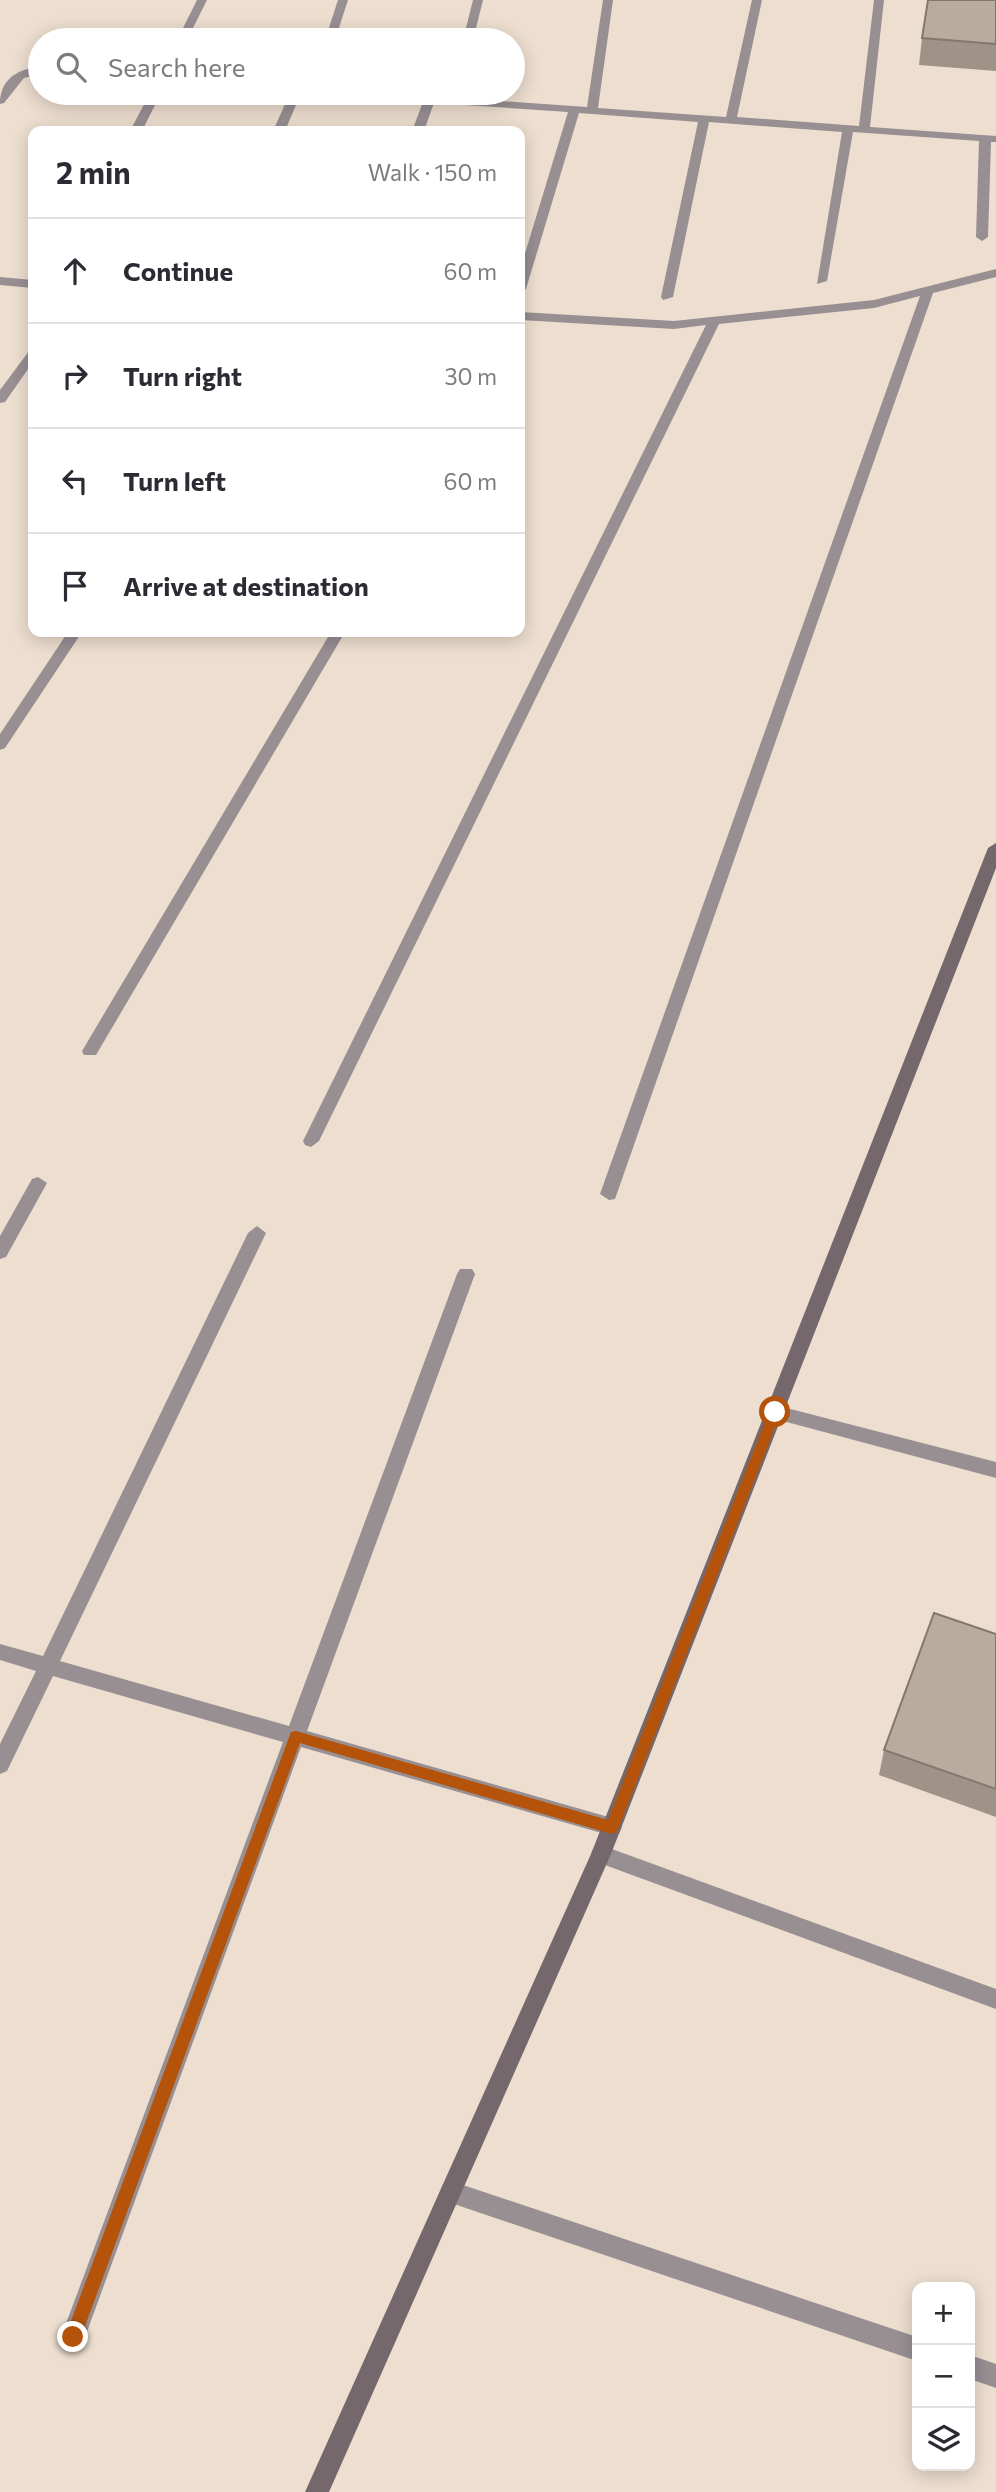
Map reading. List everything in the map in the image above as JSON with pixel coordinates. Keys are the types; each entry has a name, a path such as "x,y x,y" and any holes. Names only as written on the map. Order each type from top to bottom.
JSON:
{"street":[{"path":"188,28 202,0"},
{"path":"334,28 343,0"},
{"path":"471,28 478,0"},
{"path":"592,110 608,0"},
{"path":"731,120 757,0"},
{"path":"864,130 878,0"},
{"path":"0,101 13,79 21,73 28,72"},
{"path":"525,104 991,139 982,237"},
{"path":"138,126 149,105"},
{"path":"281,126 290,105"},
{"path":"420,126 428,105"},
{"path":"525,273 575,109"},
{"path":"667,297 704,118"},
{"path":"821,281 848,129"},
{"path":"525,318 674,325 874,304 996,273"},
{"path":"0,281 28,284"},
{"path":"609,1194 928,290"},
{"path":"311,1141 714,321"},
{"path":"0,399 28,361"},
{"path":"0,745 72,637"},
{"path":"90,1051 335,637"},
{"path":"317,2492 612,1828 996,848"},
{"path":"0,1252 38,1183"},
{"path":"0,1765 257,1233"},
{"path":"73,2337 466,1274"},
{"path":"775,1412 996,1470"},
{"path":"0,1652 612,1828"},
{"path":"601,1854 996,1999"},
{"path":"451,2192 912,2347"},
{"path":"975,2369 996,2376"}],"building":[{"path":"928,0 996,0 996,44 922,38"},
{"path":"934,1613 996,1634 996,1789 884,1750"}],"route":[{"path":"73,2337 296,1736 612,1828 775,1412"}]}
